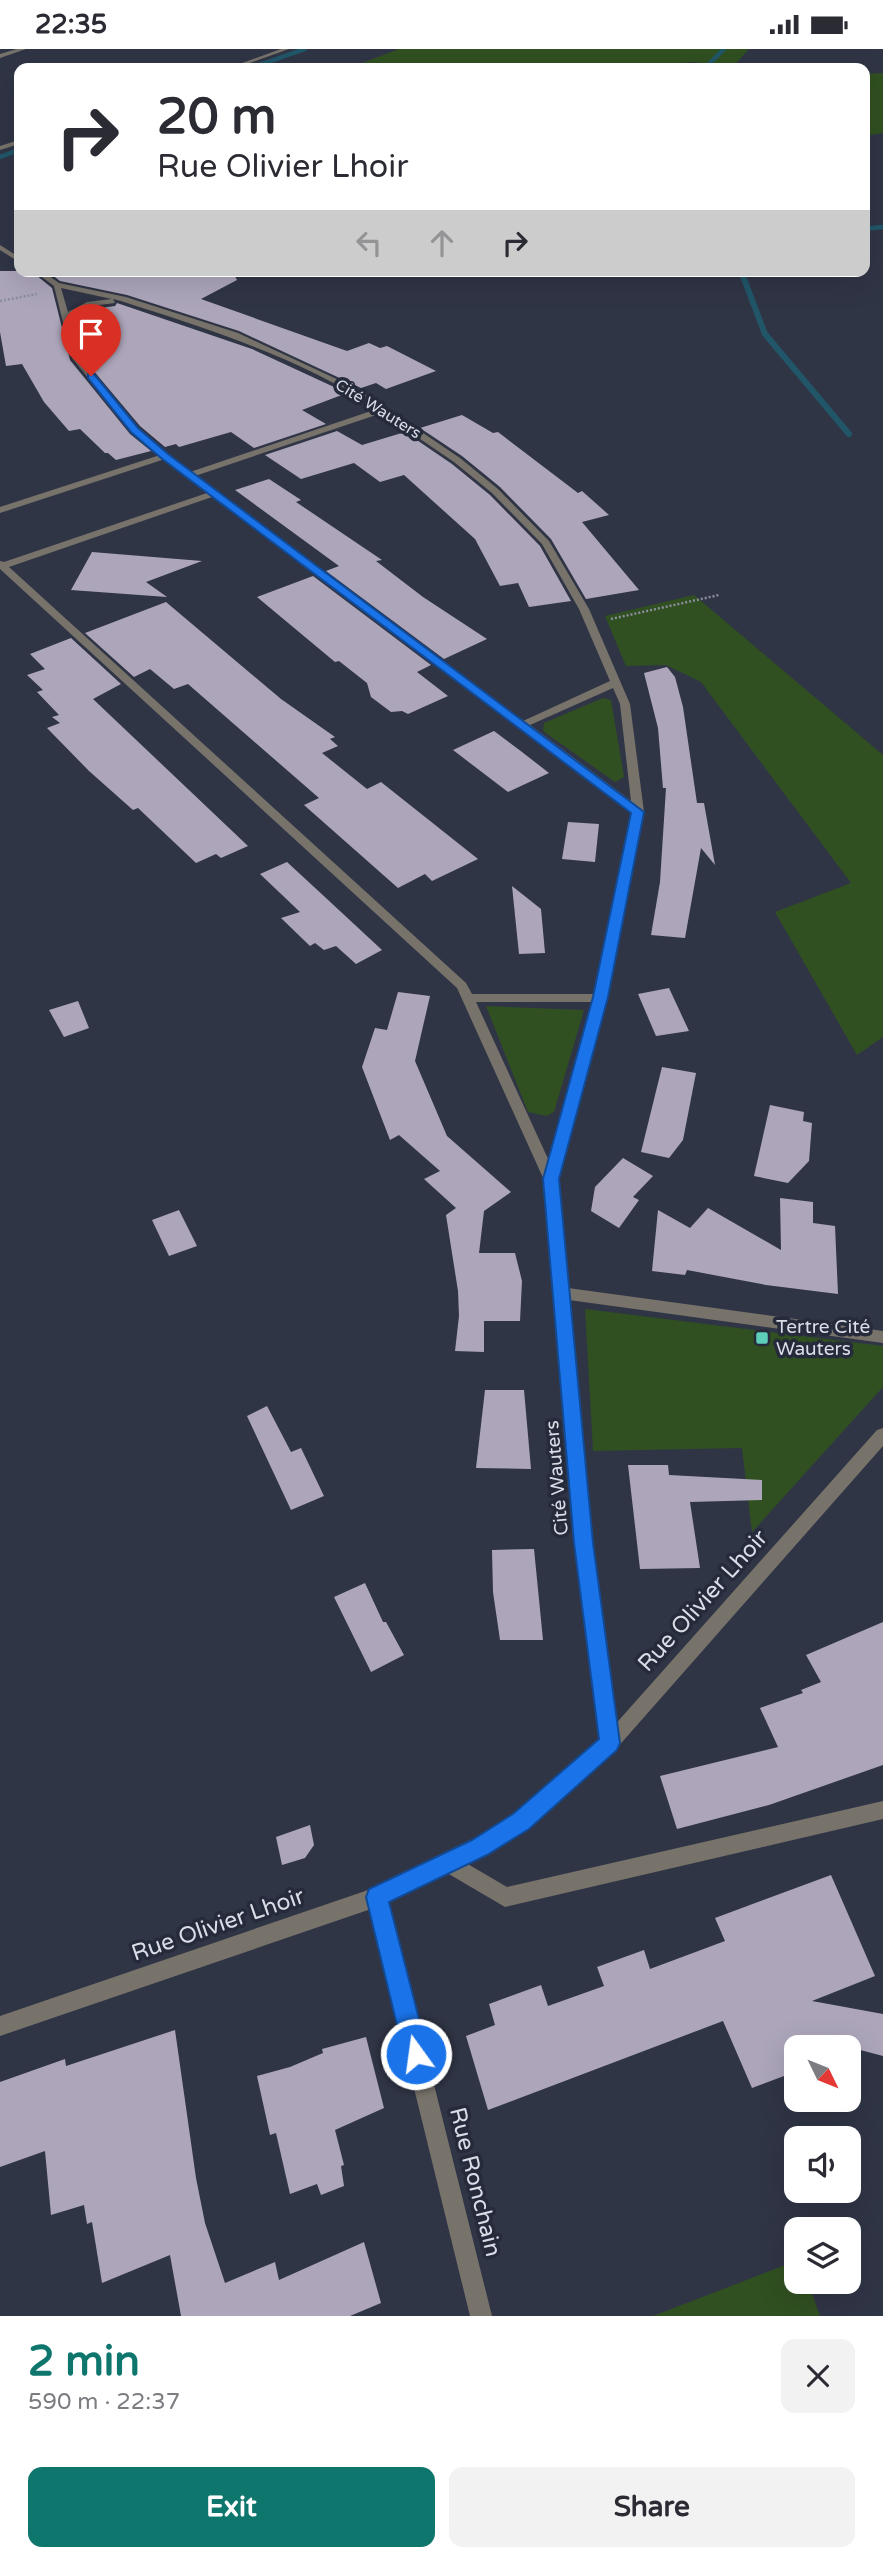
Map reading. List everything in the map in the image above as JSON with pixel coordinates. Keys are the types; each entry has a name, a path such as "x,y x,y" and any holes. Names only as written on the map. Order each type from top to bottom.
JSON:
{"street":[{"path":"0,55 23,49"},
{"path":"245,63 286,49"},
{"name":"Cité Wauters","path":"44,277 58,288 123,299 235,335 355,391 457,460 523,517 546,543 592,622 625,704 638,812 600,997 551,1179"},
{"path":"58,288 76,358 135,430 189,475 638,812"},
{"path":"64,316 90,304 123,299"},
{"path":"189,475 383,410"},
{"path":"0,510 165,456"},
{"name":"Cité Wauters","path":"214,493 1,565 462,986 551,1179 583,1543 610,1743"},
{"path":"522,725 617,682"},
{"path":"468,998 600,997"},
{"path":"563,1293 883,1337"},
{"name":"Rue Olivier Lhoir","path":"0,2026 377,1897 480,1848 521,1822 610,1743 883,1436"},
{"path":"449,1863 505,1897 883,1810"},
{"name":"Rue Ronchain","path":"377,1897 481,2316"}],"path":[{"path":"0,301 58,288"},
{"path":"592,622 719,595"}],"green space":[{"path":"399,49 749,49 736,63 362,63"},
{"path":"883,73 883,133 870,135 870,74"},
{"path":"694,595 883,755 883,1037 857,1055 775,912 851,883 701,682 666,665 626,666 605,616"},
{"path":"603,698 611,700 624,777 615,782 543,731 544,723"},
{"path":"486,1006 584,1010 554,1112 547,1116 528,1112"},
{"path":"585,1309 883,1346 883,1387 752,1532 742,1448 593,1451"},
{"path":"784,2266 784,2294 812,2294 820,2316 653,2316"}],"building":[{"path":"0,271 14,271 14,277 38,277 52,288 70,360 130,434 151,451 116,460 80,429 69,431 44,402 22,364 6,366 0,332"},
{"path":"55,277 235,277 237,280 201,299 347,351 369,343 380,348 387,346 436,371 386,389 376,383 361,388 239,331 127,295 60,281"},
{"path":"117,303 252,349 347,393 302,410 326,424 254,448 231,432 179,447 176,444 165,447 140,426 82,357 72,318 93,309 115,306"},
{"path":"462,415 493,433 498,432 578,493 582,491 609,515 582,522 639,590 586,599 551,539 500,487 462,456 420,428"},
{"path":"337,431 362,445 405,432 452,464 490,495 540,546 571,601 529,607 518,583 500,586 475,539 404,475 380,482 354,463 301,479 265,455"},
{"path":"269,479 301,500 296,502 382,560 376,561 423,597 487,639 444,659 326,571 339,566 235,490"},
{"path":"92,552 202,561 146,582 167,597 71,590"},
{"path":"313,576 431,665 417,672 448,696 408,714 402,711 391,712 371,697 367,683 339,661 335,662 257,597"},
{"path":"166,602 281,699 335,737 330,739 338,746 322,753 367,789 381,782 478,859 432,881 425,874 398,888 304,805 319,798 188,684 174,689 150,669 134,677 85,633"},
{"path":"71,638 121,684 93,699 248,846 221,858 216,854 196,863 138,808 133,810 89,771 47,728 60,723 52,717 59,715 37,692 43,690 27,675 45,669 30,654"},
{"path":"667,667 675,677 683,707 697,803 704,803 715,865 701,848 685,938 651,935 660,882 666,788 663,788 658,728 644,673"},
{"path":"494,731 549,773 508,792 453,750"},
{"path":"568,822 599,824 595,862 562,859"},
{"path":"287,862 382,950 356,964 336,946 324,950 315,943 310,946 281,918 300,912 260,874"},
{"path":"512,886 541,909 545,953 519,954"},
{"path":"669,988 689,1031 656,1036 638,994"},
{"path":"398,992 430,996 415,1061 447,1136 511,1192 484,1211 479,1253 515,1253 522,1281 520,1321 484,1321 484,1352 455,1351 459,1316 458,1291 446,1215 456,1208 424,1179 440,1171 399,1135 390,1140 362,1067 375,1028 387,1030"},
{"path":"78,1001 89,1028 64,1037 49,1010"},
{"path":"662,1067 696,1073 683,1140 669,1158 641,1152"},
{"path":"770,1105 804,1112 803,1121 812,1123 809,1161 788,1183 754,1176"},
{"path":"623,1158 653,1176 633,1197 639,1200 619,1228 591,1211 595,1187"},
{"path":"780,1198 813,1202 813,1223 835,1226 838,1294 766,1285 687,1270 685,1275 652,1271 658,1210 690,1228 708,1208 781,1250"},
{"path":"179,1210 197,1246 169,1256 152,1220"},
{"path":"485,1390 524,1390 531,1469 476,1468"},
{"path":"267,1406 291,1452 301,1448 324,1496 291,1510 247,1416"},
{"path":"628,1465 668,1465 669,1475 762,1480 762,1500 690,1502 700,1568 640,1569"},
{"path":"534,1549 543,1640 500,1640 493,1592 492,1550"},
{"path":"365,1583 383,1622 386,1622 404,1655 371,1672 334,1597"},
{"path":"883,1622 883,1765 769,1805 677,1829 660,1776 778,1747 760,1708 803,1693 801,1690 821,1682 806,1655"},
{"path":"310,1825 314,1845 305,1858 282,1865 276,1837"},
{"path":"831,1875 875,1976 812,2001 883,2014 883,2056 861,2050 861,2035 784,2035 784,2076 752,2088 723,2021 488,2110 466,2036 495,2025 489,2004 541,1985 548,2006 604,1986 597,1967 644,1950 650,1969 725,1941 715,1918"},
{"path":"175,2030 196,2178 205,2223 225,2283 275,2262 279,2280 364,2242 381,2303 350,2316 181,2316 170,2255 102,2283 92,2222 87,2224 84,2205 51,2215 45,2151 0,2167 0,2082 65,2059 66,2066"},
{"path":"366,2037 384,2108 335,2130 344,2165 341,2166 344,2186 321,2195 317,2184 290,2194 276,2133 270,2135 257,2076 290,2067 323,2053 322,2049"}],"waterway":[{"path":"265,63 305,49"},
{"path":"710,63 724,49"},
{"path":"0,157 14,152"},
{"path":"870,228 883,227"},
{"path":"743,277 765,334 849,434"}],"place":[{"name":"Tertre Cité Wauters","path":"762,1338"}],"route":[{"path":"91,376 135,430 165,456 638,812 600,997 551,1179 583,1543 610,1743 521,1822 480,1848 377,1897 416,2054"}]}
